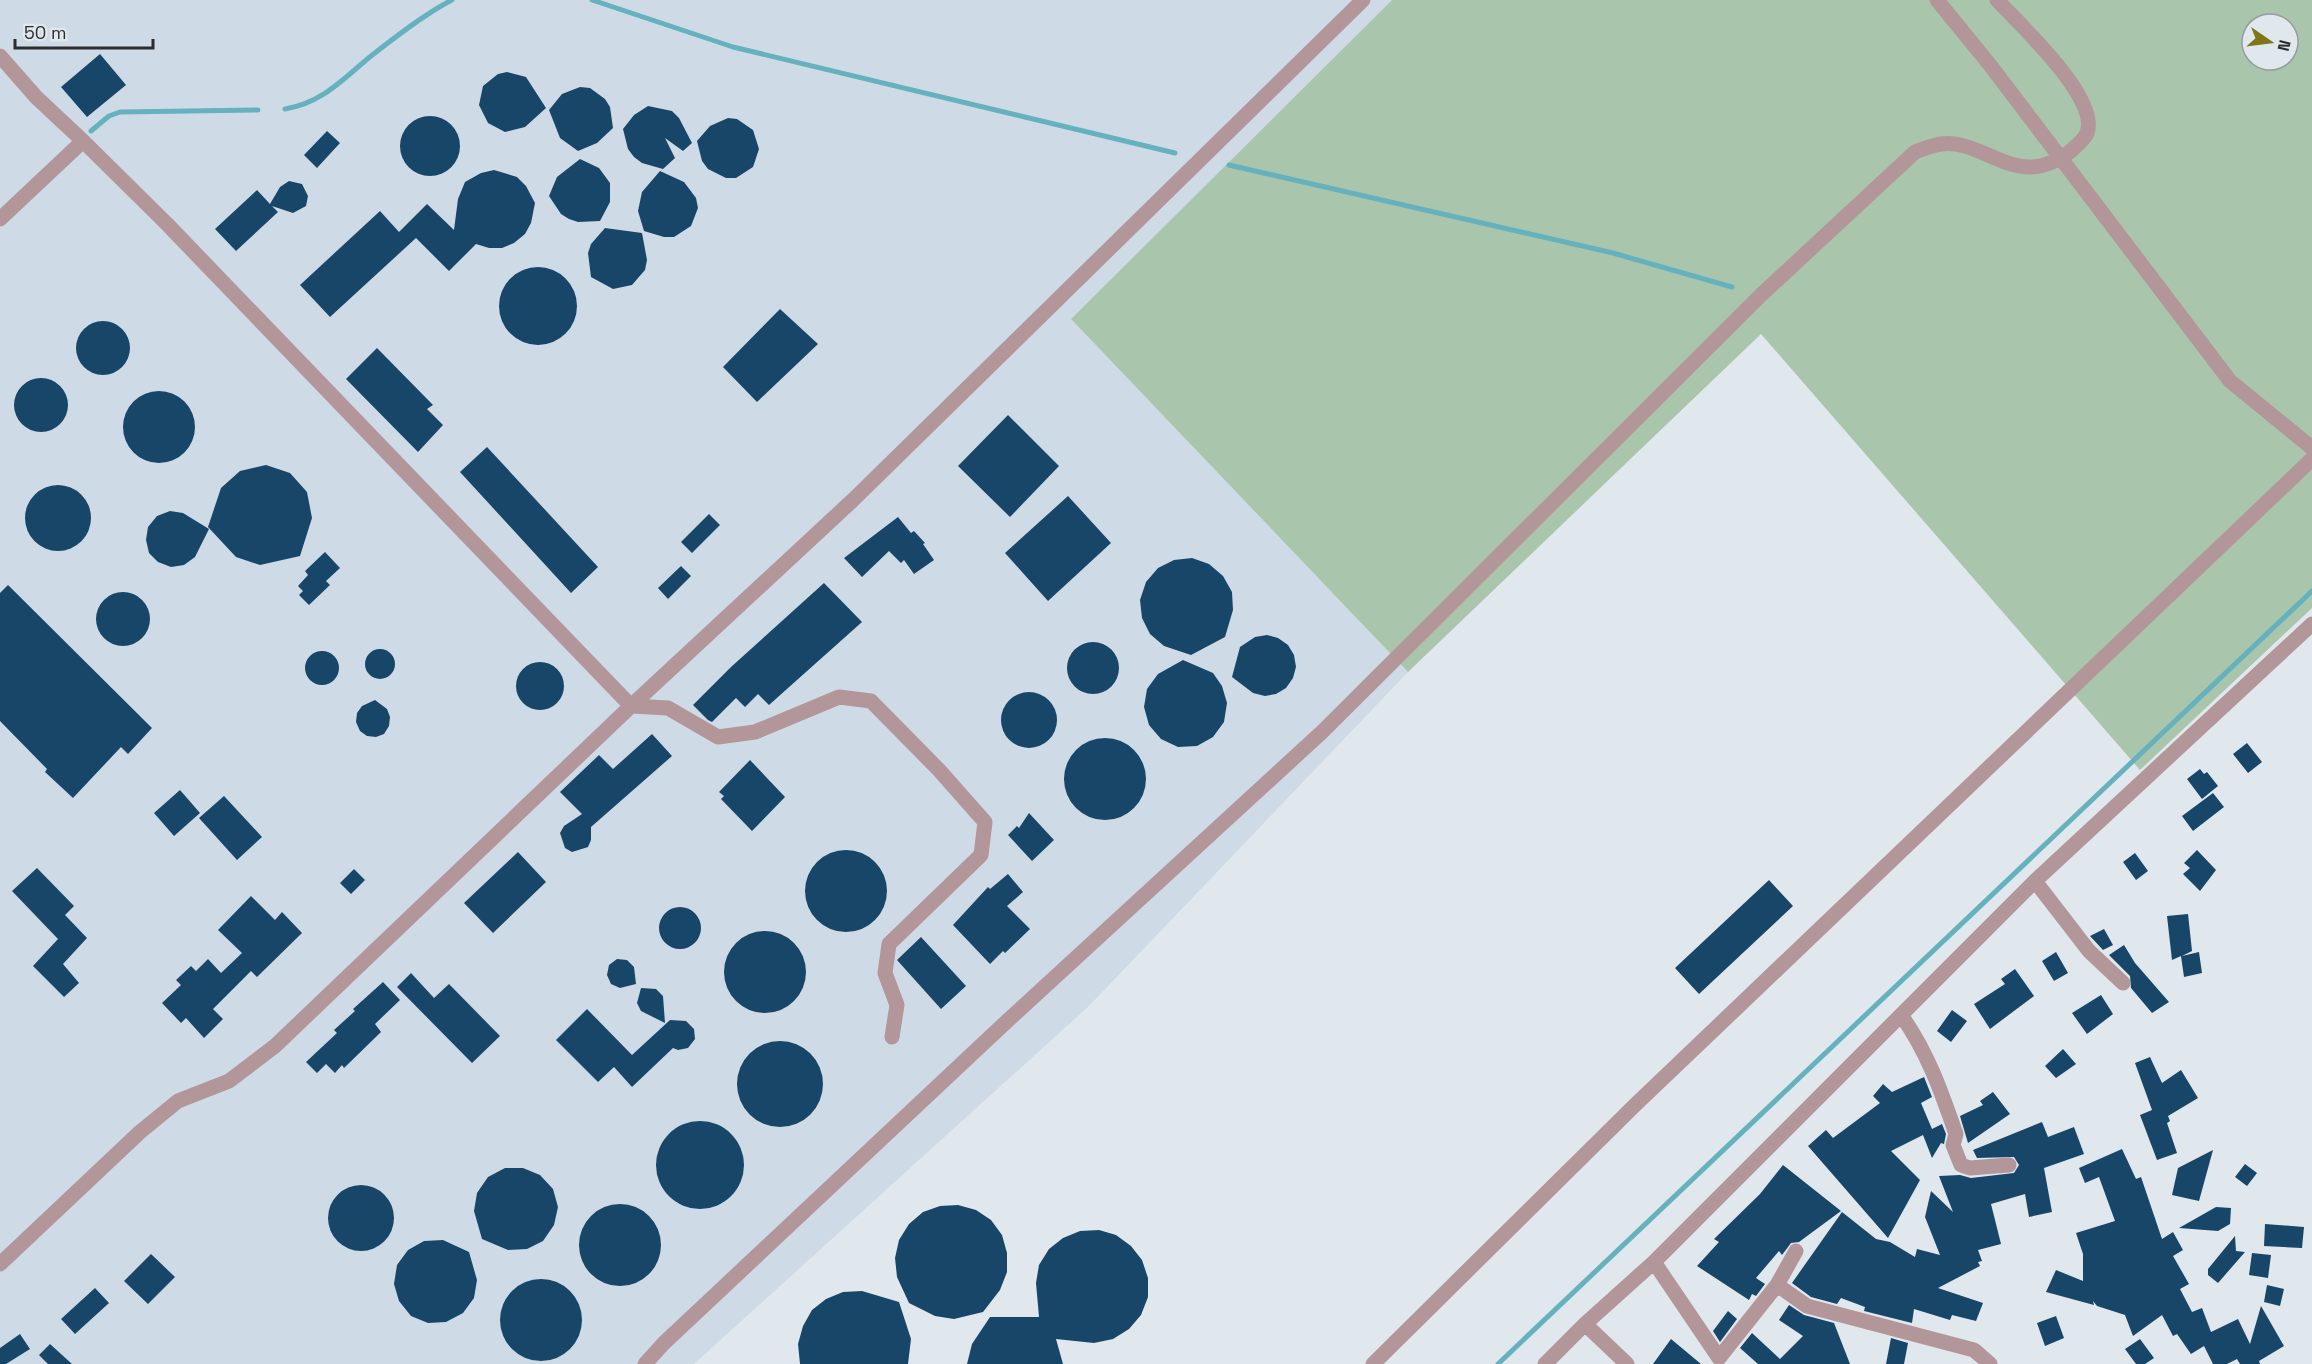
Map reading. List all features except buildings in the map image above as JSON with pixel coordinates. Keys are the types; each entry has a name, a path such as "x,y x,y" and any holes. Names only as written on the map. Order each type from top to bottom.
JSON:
{"street":[{"path":"0,1264 140,1132 178,1101 229,1082 275,1046 631,706 854,498 1363,0"},
{"path":"1937,0 1990,65 2230,381 2312,448"},
{"path":"645,1364 664,1342 996,1031 1322,732 1761,295 1915,152 1942,144 1974,148 2007,162 2030,167 2060,160 2081,142 2087,132 2088,117 2072,83 1997,0"},
{"path":"0,56 36,97 167,224 631,706 668,708 718,737 755,732 839,697 871,701 939,770 985,822 981,855 889,944 885,973 897,1005 892,1037"},
{"path":"0,219 83,141"},
{"path":"1373,1364 1634,1106 2312,459"},
{"path":"1545,1364 1585,1324 1654,1262 2035,881 2312,624"},
{"path":"2035,881 2089,951 2123,983"},
{"path":"1901,1015 1922,1044 1931,1066 1956,1134 1953,1145 1962,1165 1970,1168 2009,1165"},
{"path":"1654,1262 1719,1358 1777,1285 1796,1251"},
{"path":"1777,1285 1807,1306 1974,1350 1990,1364"},
{"path":"1585,1324 1627,1364"}],"shaded area":[{"path":"0,0 1392,0 1071,319 1408,672 1089,1006 694,1364 0,1364"}],"green space":[{"path":"1392,0 2312,0 2312,608 2140,770 1761,334 1408,672 1071,319"}],"waterway":[{"path":"285,109 321,96 410,26 452,0"},
{"path":"592,0 733,47 1175,153"},
{"path":"91,131 109,116 120,112 258,110"},
{"path":"1229,165 1613,253 1732,287"},
{"path":"1498,1364 2312,591"}]}
